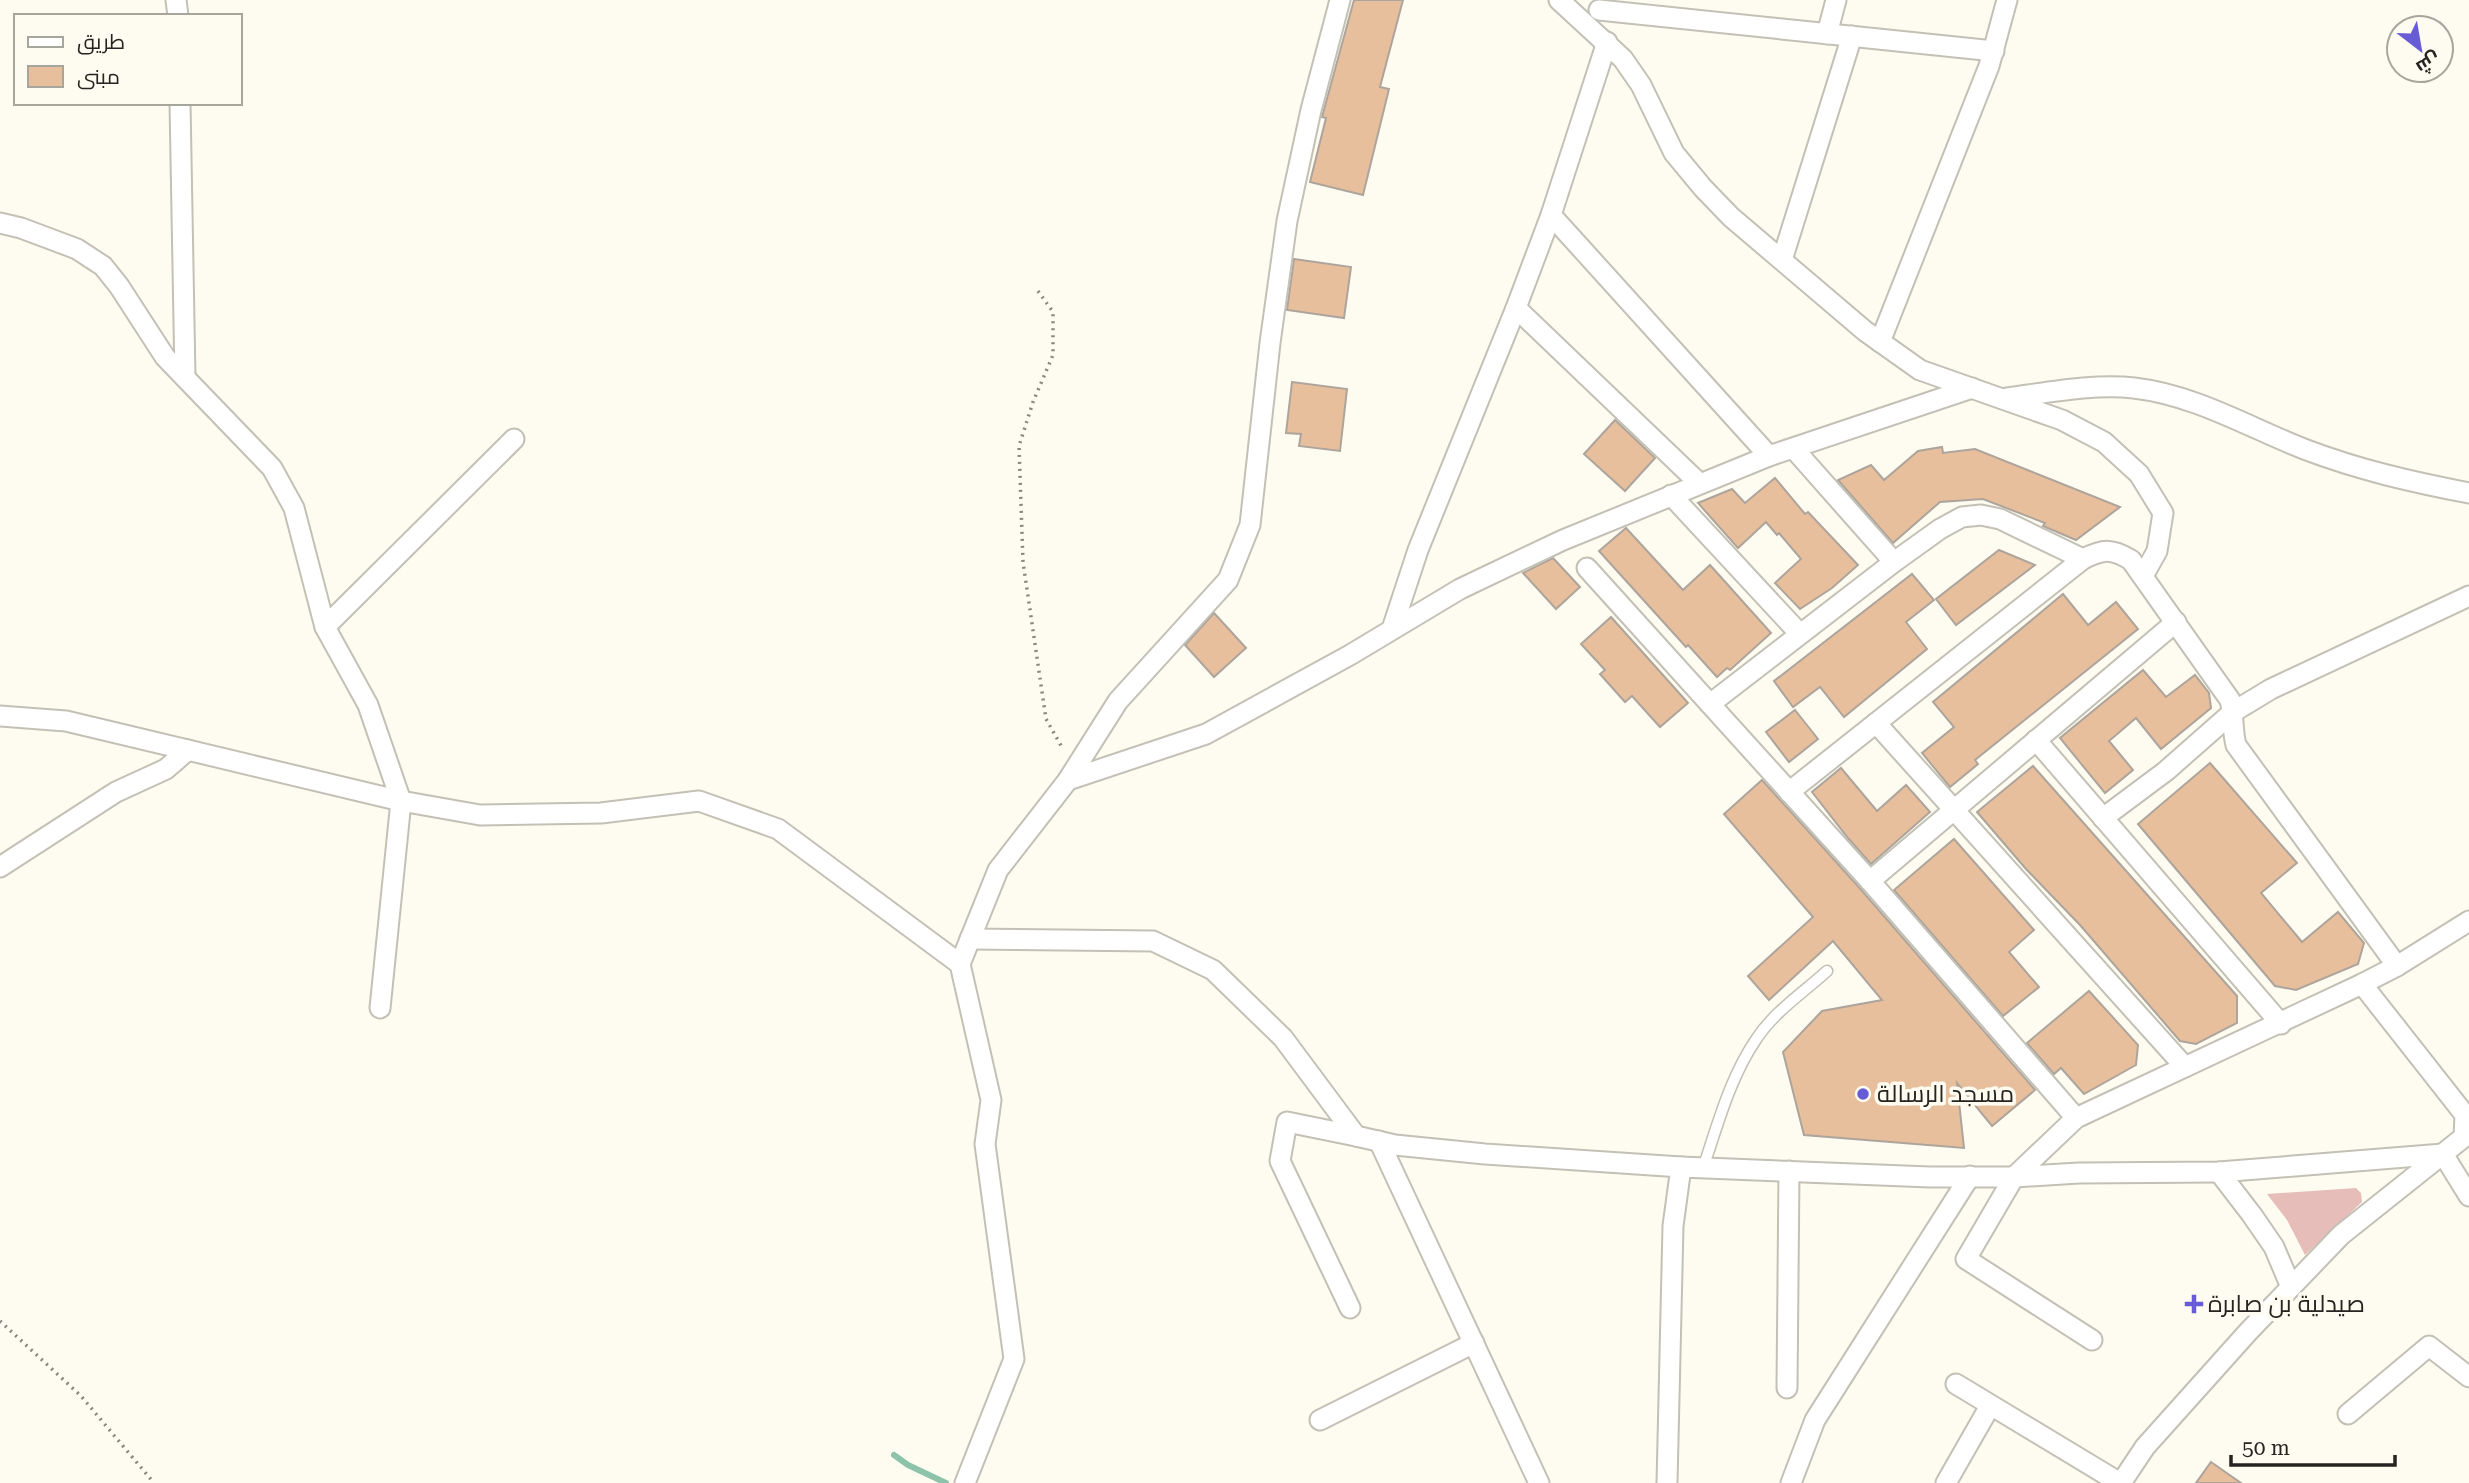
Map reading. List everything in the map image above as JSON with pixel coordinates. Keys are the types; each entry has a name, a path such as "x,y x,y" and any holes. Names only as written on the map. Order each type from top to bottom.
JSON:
{"street":[{"path":"965,1483 1014,1359 985,1144 991,1100 960,964 998,870 1072,774 1118,701 1227,580 1250,525 1270,343 1287,221 1311,110 1340,0"},
{"path":"1559,0 1598,12 1994,51"},
{"path":"1828,33 1836,0"},
{"path":"1880,342 1994,51 2007,0"},
{"path":"1598,12 1606,42 1623,59 1641,85 1674,153 1731,217 1880,342 1920,370 2062,420 2104,442 2139,474 2163,513 2157,551 2143,576"},
{"path":"1782,260 1852,36"},
{"path":"1392,629 1418,550 1551,215 1606,42"},
{"path":"180,105 184,377"},
{"path":"1551,215 1769,456"},
{"path":"0,223 77,249 103,267 119,286 165,357 272,468 294,508 325,627 368,705 401,801 380,1008"},
{"path":"1516,308 1699,483"},
{"path":"2002,399 2068,390 2132,387 2179,395 2304,449 2383,476 2469,494"},
{"path":"1072,774 1206,734 1350,655 1460,589 1563,540 1769,456 1972,388"},
{"path":"325,627 514,439"},
{"path":"1794,449 1894,562"},
{"path":"1671,495 1800,634"},
{"path":"1710,704 1894,562 1940,529 1962,517 1981,514 2000,519 2083,559"},
{"path":"1789,792 2083,559 2099,551 2118,552 2131,560 2230,700 2236,745 2397,966"},
{"path":"1587,568 1870,881 2076,1118"},
{"path":"2103,818 2166,771 2233,712 2271,689 2469,596"},
{"path":"1870,881 2176,622"},
{"path":"0,716 66,721 401,801 480,815 601,813 699,801 778,829 960,964"},
{"path":"1876,723 2185,1067"},
{"path":"2036,740 2281,1024"},
{"path":"0,867 116,792 166,769 188,750"},
{"path":"2092,1340 1966,1259 2014,1177 2076,1118 2362,984 2397,966 2469,921"},
{"path":"970,939 1153,941 1213,970 1283,1038 1356,1136"},
{"path":"1956,1384 2120,1483 2145,1447 2248,1332 2341,1235 2464,1137 2465,1115 2362,984"},
{"path":"1350,1308 1280,1161 1287,1122 1395,1145 1485,1154 1681,1167 1930,1177 2219,1172 2444,1154"},
{"path":"1379,1141 1539,1483"},
{"path":"2444,1154 2468,1192"},
{"path":"1667,1483 1673,1226 1681,1167"},
{"path":"1787,1388 1789,1171"},
{"path":"2219,1172 2274,1247 2291,1287"},
{"path":"1792,1483 1815,1420 1970,1176"},
{"path":"1320,1420 1474,1343"},
{"path":"2348,1414 2429,1346 2469,1377"},
{"path":"1946,1483 1990,1406"}],"lane":[{"path":"1703,1168 1736,1073 1758,1037 1775,1017 1827,971"}],"path":[{"path":"1038,291 1053,312 1053,355 1020,446 1023,562 1046,719 1072,774"},
{"path":"0,1321 81,1396 154,1483"}],"shaded area":[{"path":"2356,1188 2361,1193 2362,1202 2305,1255 2287,1220 2267,1194"}],"building":[{"path":"1354,0 1403,0 1380,87 1389,89 1363,195 1310,182 1326,118 1322,117"},
{"path":"1294,259 1351,267 1344,318 1287,310"},
{"path":"1292,382 1347,389 1340,451 1299,446 1301,434 1286,433"},
{"path":"1615,420 1655,458 1625,491 1584,454"},
{"path":"1942,447 1943,453 1975,449 2120,507 2076,540 2043,526 2045,523 1983,499 1940,502 1893,543 1838,480 1871,465 1884,480 1918,451"},
{"path":"1775,478 1805,514 1808,512 1858,565 1832,588 1800,609 1775,583 1801,559 1779,533 1777,535 1766,522 1738,548 1698,503 1732,489 1745,503"},
{"path":"1626,528 1683,590 1710,565 1771,633 1730,670 1727,668 1717,677 1688,645 1686,647 1599,551"},
{"path":"1999,550 2035,565 1956,625 1936,599"},
{"path":"1553,558 1580,587 1556,609 1523,573"},
{"path":"1912,574 1934,600 1906,622 1927,649 1844,717 1820,687 1793,707 1774,681"},
{"path":"2063,594 2088,625 2116,602 2138,629 1975,760 1978,764 1950,787 1922,753 1954,727 1933,702"},
{"path":"1214,613 1246,648 1214,677 1185,645"},
{"path":"1611,617 1688,703 1660,727 1632,696 1625,702 1600,674 1605,670 1581,644"},
{"path":"2143,670 2166,697 2195,675 2209,693 2211,708 2161,749 2136,718 2109,741 2133,770 2105,793 2060,738"},
{"path":"1795,710 1818,739 1789,762 1766,732"},
{"path":"2210,763 2297,863 2261,893 2302,942 2338,912 2364,943 2358,964 2296,990 2275,986 2138,824"},
{"path":"2033,766 2237,996 2237,1023 2196,1044 2180,1041 2080,925 2026,869 1977,812"},
{"path":"1841,768 1877,811 1906,785 1930,812 1871,864 1812,792"},
{"path":"1762,780 2035,1090 1992,1126 1957,1083 1964,1148 1804,1135 1783,1052 1822,1011 1882,1000 1833,941 1769,1000 1748,976 1813,917 1724,814"},
{"path":"1954,839 2034,930 2009,952 2039,987 2003,1016 1894,890"},
{"path":"2089,991 2138,1045 2136,1065 2084,1094 2061,1068 2054,1074 2027,1043"},
{"path":"2211,1462 2241,1483 2196,1483"}],"waterway":[{"path":"894,1455 908,1465 946,1483"}],"place":[{"name":"مسجد الرسالة","path":"1863,1094"},
{"name":"صيدلية بن صابرة","path":"2194,1304"}]}
